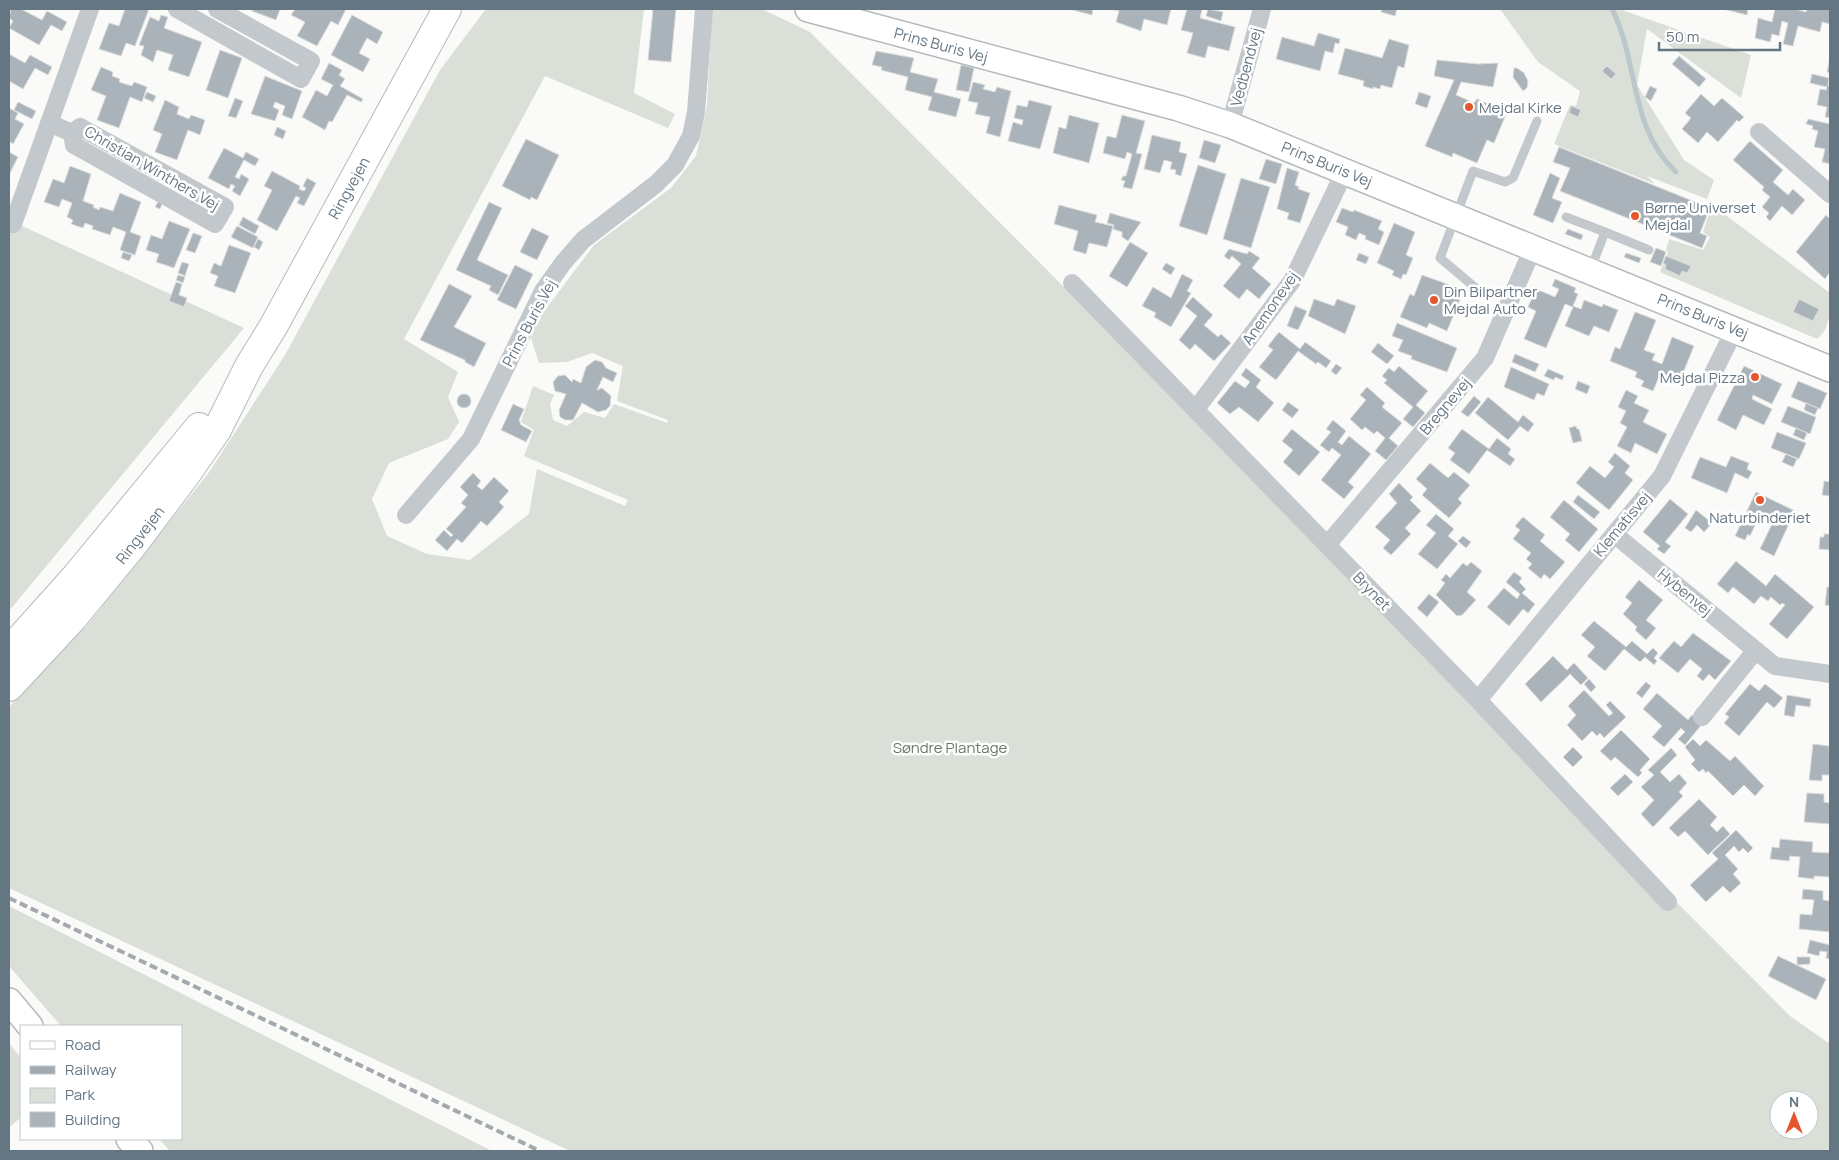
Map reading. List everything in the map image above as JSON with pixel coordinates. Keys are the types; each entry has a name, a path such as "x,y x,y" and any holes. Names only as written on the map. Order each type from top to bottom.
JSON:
{"main road":[{"name":"Ringvejen","path":"9,687 73,618 145,530 217,430 250,366 273,328 446,9"},
{"name":"Ringvejen","path":"9,651 30,630 250,366"},
{"path":"9,662 30,630"}],"street":[{"path":"13,224 90,9"},
{"path":"177,9 301,79 310,61 217,9"},
{"name":"Prins Buris Vej","path":"406,515 471,438 543,291 563,263 583,240 656,184 675,164 690,136 696,112 704,9"},
{"name":"Vedbendvej","path":"1230,125 1262,9"},
{"name":"Prins Buris Vej","path":"816,10 1178,108 1230,125 1735,329 1828,364"},
{"name":"Christian Winthers Vej","path":"49,123 72,133"},
{"name":"Christian Winthers Vej","path":"80,127 225,207 215,224 74,145 72,133 80,127"},
{"path":"1759,132 1830,194"},
{"name":"Anemonevej","path":"1196,409 1292,281 1345,171"},
{"name":"Bregnevej","path":"1327,545 1485,358 1533,248"},
{"name":"Brynet","path":"1072,283 1478,700 1668,902"},
{"name":"Klematisvej","path":"1478,700 1662,476 1735,329"},
{"name":"Hybenvej","path":"1614,534 1775,666 1830,674"},
{"path":"1702,718 1756,650"},
{"path":"9,1001 29,1025"},
{"path":"130,1140 140,1151"}],"lane":[{"path":"1477,289 1440,258 1473,171 1505,182 1513,178 1536,121"},
{"path":"1566,218 1649,250"},
{"path":"1590,271 1605,232"}],"green space":[{"name":"Søndre Plantage","path":"486,9 644,9 634,93 675,114 668,128 545,76 404,339 458,372 448,397 459,422 448,439 389,463 372,499 387,536 427,554 470,560 529,514 537,469 625,506 628,500 524,456 534,430 521,422 533,386 554,395 550,404 553,420 567,426 584,412 605,418 614,404 667,423 668,420 617,401 623,366 592,353 567,362 539,363 531,338 536,322 594,245 671,188 696,156 707,105 712,9 762,9 810,32 1790,1016 1830,1044 1830,1151 570,1151 9,888 9,707 89,623 210,471 285,355 440,70"},
{"path":"1500,9 1619,9 1751,55 1741,98 1647,29 1637,85 1684,160 1714,180 1707,199 1647,176 1655,184 1554,144 1570,105 1576,106 1580,91 1538,62"},
{"path":"1712,205 1830,293 1830,312 1822,335 1817,339 1660,272 1668,252 1666,250 1669,239 1703,250 1710,237 1703,232"},
{"path":"9,220 244,328 9,611"},
{"path":"9,906 492,1151 170,1151 160,1140 182,1140 182,1025 60,1025 9,966"},
{"path":"9,1043 20,1057 20,1118 9,1128"}],"building":[{"path":"11,9 21,9 42,20 47,11 67,22 62,31 51,25 39,45 9,28 13,21 9,18"},
{"path":"125,9 149,9 135,46 126,43 121,56 99,49 109,23 119,26"},
{"path":"252,9 280,9 276,20 252,11"},
{"path":"295,9 346,9 338,25 331,21 317,46 297,36 305,22 291,15"},
{"path":"653,9 676,9 671,62 648,60"},
{"path":"1069,9 1093,9 1092,15"},
{"path":"1110,9 1171,9 1167,25 1144,19 1141,31 1116,22 1119,11"},
{"path":"1187,9 1202,9 1200,18 1235,27 1229,51 1208,46 1205,58 1187,53 1193,33 1181,30"},
{"path":"1208,9 1223,12 1221,21 1206,16"},
{"path":"1382,9 1397,9 1395,16 1381,12"},
{"path":"1723,9 1748,9 1747,15"},
{"path":"1775,9 1795,9 1806,12 1807,9 1830,9 1830,24 1822,22 1820,32 1798,26 1793,46 1783,44 1788,23 1782,21 1779,36 1772,34 1770,42 1755,38 1758,18 1772,22"},
{"path":"161,15 168,17 164,28 202,42 189,77 168,70 173,55 157,50 153,62 141,55 144,46 139,45 150,17 159,21"},
{"path":"352,15 383,32 377,44 367,38 359,53 370,59 363,72 331,55"},
{"path":"1318,33 1340,39 1339,44 1335,43 1333,53 1325,51 1320,71 1276,59 1282,37 1314,46"},
{"path":"1389,39 1409,45 1404,68 1398,66 1392,88 1381,85 1380,89 1373,87 1373,89 1363,86 1364,81 1338,74 1345,48 1382,58"},
{"path":"220,50 242,58 228,98 206,90"},
{"path":"876,51 914,58 910,72 938,79 934,92 961,99 956,117 928,110 932,97 905,90 908,77 881,70 882,67 872,65"},
{"path":"9,54 25,63 30,55 52,67 48,75 35,68 23,89 9,81"},
{"path":"1679,56 1706,79 1699,87 1672,64"},
{"path":"1830,57 1830,73 1827,72"},
{"name":"Mejdal Kirke","path":"1437,60 1478,64 1498,63 1493,87 1461,82 1456,95 1474,103 1477,99 1507,112 1494,143 1487,140 1477,163 1453,153 1452,157 1425,146 1454,80 1434,76"},
{"path":"329,63 342,70 339,75 345,79 340,86 363,99 361,102 347,95 332,122 329,121 325,130 302,117 316,90 327,96 333,85 321,79"},
{"path":"961,65 974,68 969,92 956,90"},
{"path":"1607,66 1616,74 1611,79 1602,71"},
{"path":"101,67 113,72 112,76 120,79 119,82 132,86 134,82 147,87 142,102 130,97 119,128 97,120 106,96 91,90"},
{"path":"1514,68 1524,73 1528,81 1527,88 1523,91 1513,77"},
{"path":"1812,74 1829,78 1830,118 1825,117 1827,107 1817,105 1820,89 1826,90 1827,87 1810,83"},
{"path":"265,76 302,91 292,119 282,115 285,106 275,102 273,107 279,110 275,121 251,114"},
{"path":"973,82 985,85 983,89 995,92 997,87 1011,91 1000,137 986,133 990,117 975,114 978,103 968,101"},
{"path":"1650,86 1657,89 1651,101 1645,97"},
{"path":"147,92 156,96 153,102 144,98"},
{"path":"1419,92 1431,96 1427,108 1415,104"},
{"path":"1701,94 1714,106 1722,98 1744,117 1739,122 1737,120 1718,142 1707,132 1698,143 1682,129 1691,118 1685,113"},
{"path":"235,98 243,101 236,118 228,116"},
{"path":"165,100 179,107 177,114 189,119 191,115 205,120 200,135 188,130 177,160 155,152 162,134 153,130"},
{"path":"1029,100 1052,106 1040,149 1008,141 1013,122 1022,125 1023,120 1014,118 1017,105 1027,107"},
{"path":"18,102 36,111 32,119 14,110"},
{"path":"1571,106 1581,110 1578,117 1569,113"},
{"path":"9,108 18,113 15,119 24,124 13,144 9,141"},
{"path":"1069,115 1099,123 1089,163 1053,153 1059,127 1066,129"},
{"path":"1122,115 1145,121 1136,153 1142,154 1132,189 1123,187 1125,181 1121,180 1123,176 1126,176 1132,154 1127,152 1125,159 1103,153 1107,136 1116,138"},
{"path":"1808,119 1830,124 1830,164 1822,162 1825,149 1814,147 1818,131 1812,129 1813,126 1806,124"},
{"path":"277,127 286,131 283,139 274,135"},
{"path":"1152,135 1181,142 1179,152 1187,154 1181,176 1175,174 1176,170 1170,169 1172,162 1164,160 1160,173 1144,169"},
{"path":"526,139 559,155 537,200 531,197 530,200 502,186"},
{"path":"1204,140 1221,145 1215,163 1199,158"},
{"path":"1750,141 1783,170 1773,182 1788,195 1793,189 1805,200 1792,215 1782,206 1770,221 1766,217 1769,213 1762,207 1770,197 1762,190 1764,187 1733,160"},
{"path":"1559,147 1710,208 1700,233 1707,236 1702,248 1560,191 1570,168 1553,162"},
{"path":"224,148 243,158 246,152 259,159 255,166 244,160 235,177 239,179 241,174 249,179 240,196 232,191 235,186 231,184 229,189 208,178"},
{"path":"9,152 18,157 9,175"},
{"path":"1266,159 1282,164 1276,184 1259,179"},
{"path":"1198,165 1226,174 1207,235 1179,226"},
{"path":"70,166 91,174 83,201 94,205 93,207 99,210 100,207 113,211 120,193 141,202 130,232 141,236 135,255 120,250 126,232 113,227 110,235 92,229 93,226 85,223 83,228 71,224 73,220 67,217 72,203 62,199 59,207 44,202 53,179 64,183"},
{"path":"1287,168 1299,172 1295,185 1299,187 1298,189 1310,193 1300,223 1287,219 1289,213 1277,209"},
{"path":"272,171 300,186 299,189 304,191 306,188 303,186 307,178 316,183 304,206 297,203 300,198 296,196 277,231 257,220 272,190 264,186"},
{"path":"1550,173 1560,178 1552,198 1562,202 1553,223 1533,215"},
{"path":"1241,178 1270,187 1251,248 1223,239"},
{"path":"159,200 163,202 160,209 155,207"},
{"path":"489,202 502,208 477,260 508,275 498,295 489,290 491,286 456,270"},
{"path":"1059,205 1097,215 1095,222 1113,226 1107,247 1089,243 1086,254 1073,250 1078,231 1054,224"},
{"path":"1342,208 1353,212 1354,210 1382,221 1378,229 1384,232 1379,245 1365,239 1366,236 1359,233 1356,240 1345,235 1348,227 1336,222"},
{"path":"1110,213 1141,222 1128,241 1122,237 1122,232 1113,229 1114,225 1107,223"},
{"path":"1826,215 1830,219 1830,272 1825,279 1796,252"},
{"path":"243,217 259,226 255,234 239,225"},
{"path":"169,221 190,229 174,268 156,262 159,254 146,250 151,235 162,239"},
{"path":"1394,223 1415,232 1406,255 1413,258 1406,275 1403,274 1401,279 1392,275 1394,271 1377,263"},
{"path":"237,226 258,237 253,248 231,237"},
{"path":"532,228 549,236 537,260 520,252"},
{"path":"1568,229 1583,235 1581,240 1565,234"},
{"path":"193,233 202,236 195,253 186,250"},
{"path":"258,239 263,242 259,250 254,247"},
{"path":"1130,242 1148,253 1127,287 1109,276"},
{"path":"229,245 251,253 235,293 214,286 218,276 210,273 214,263 221,266"},
{"path":"1656,248 1666,252 1661,266 1650,262"},
{"path":"1229,249 1247,254 1249,251 1260,258 1252,268 1271,284 1259,299 1247,289 1239,299 1223,286 1241,264 1232,256 1229,260 1224,256"},
{"path":"123,252 132,255 129,261 121,258"},
{"path":"1359,253 1369,257 1366,264 1356,260"},
{"path":"1626,253 1641,258 1639,263 1624,257"},
{"path":"1666,256 1691,266 1687,273 1682,271 1680,276 1665,269 1666,265 1663,263"},
{"path":"182,262 189,264 185,276 178,273"},
{"path":"1166,263 1175,268 1171,275 1162,269"},
{"path":"515,265 533,274 516,309 497,300"},
{"path":"1182,274 1193,280 1187,291 1191,293 1171,327 1154,317 1156,313 1142,306 1153,287 1171,298"},
{"path":"178,275 185,277 183,283 176,280"},
{"name":"Din Bilpartner Mejdal Auto","path":"1422,275 1464,290 1447,331 1429,323 1427,328 1400,317 1410,294 1414,296"},
{"path":"1555,279 1576,288 1574,292 1578,294 1573,306 1581,309 1584,300 1602,307 1603,304 1618,310 1609,332 1594,326 1589,336 1565,326 1573,307 1565,304 1546,348 1524,339 1536,311 1528,307 1536,289 1555,297 1559,289 1552,286"},
{"path":"176,282 182,284 179,295 187,298 184,307 169,301"},
{"path":"449,284 472,296 454,327 486,343 474,367 465,362 465,360 420,340"},
{"path":"1193,297 1213,315 1204,325 1218,337 1221,334 1231,343 1214,361 1195,344 1190,350 1179,340 1197,316 1185,306"},
{"path":"1314,299 1334,306 1337,299 1356,306 1345,334 1308,316"},
{"path":"1799,299 1819,309 1813,321 1793,312"},
{"path":"1295,306 1307,311 1298,330 1287,326"},
{"path":"1635,312 1656,320 1644,350 1655,354 1652,360 1662,364 1672,337 1694,346 1678,385 1659,377 1653,391 1641,386 1644,381 1635,377 1637,372 1610,361 1615,347 1620,349"},
{"path":"1397,323 1457,348 1447,372 1411,359 1412,356 1398,351 1403,340 1392,336"},
{"path":"1279,332 1300,349 1305,342 1331,361 1326,368 1318,362 1316,364 1298,351 1276,380 1259,367 1273,350 1268,346"},
{"path":"1378,343 1394,356 1387,364 1371,352"},
{"path":"1515,354 1539,364 1535,372 1512,362"},
{"path":"595,360 602,362 606,368 617,373 613,382 603,377 597,390 602,388 611,396 610,406 606,410 598,412 582,403 573,420 565,420 560,417 559,410 566,394 555,391 553,382 558,376 565,375 572,382 573,379 581,383 586,367"},
{"path":"1336,364 1342,368 1336,375 1331,371"},
{"path":"1399,366 1428,391 1416,405 1425,413 1413,427 1403,419 1413,407 1384,383 1387,380 1382,376 1389,368 1394,372"},
{"path":"1744,366 1782,384 1772,404 1753,395 1752,399 1772,409 1764,425 1743,415 1736,430 1717,420"},
{"path":"1511,367 1549,384 1544,396 1537,393 1534,400 1504,387"},
{"path":"1246,368 1261,380 1256,387 1274,403 1258,422 1239,407 1230,414 1217,403 1235,381 1245,388 1250,382 1241,375"},
{"path":"1548,369 1564,376 1562,380 1555,377 1554,380 1544,376"},
{"path":"1578,381 1590,386 1587,394 1575,389"},
{"path":"1798,381 1827,393 1820,409 1791,397"},
{"path":"1367,387 1385,403 1382,407 1402,423 1389,438 1398,446 1386,460 1375,451 1385,438 1377,431 1374,434 1365,427 1362,430 1350,419 1366,400 1360,395"},
{"path":"1626,390 1638,396 1634,403 1649,410 1643,422 1667,434 1657,454 1635,443 1631,453 1617,446 1627,427 1620,423 1626,411 1618,407"},
{"path":"464,394 469,396 471,401 469,406 464,408 459,406 457,401 459,396"},
{"path":"1474,396 1481,402 1468,417 1461,412"},
{"path":"1488,397 1518,422 1523,415 1534,424 1528,432 1520,426 1508,440 1475,413"},
{"path":"1288,402 1299,410 1292,418 1282,410"},
{"path":"1806,403 1818,408 1815,415 1804,410"},
{"path":"513,404 524,409 519,420 521,425 532,431 526,442 501,430"},
{"path":"1788,406 1816,417 1810,434 1781,422"},
{"path":"1333,420 1346,431 1338,442 1342,445 1349,436 1371,454 1348,482 1354,487 1344,499 1321,480 1341,455 1332,448 1329,452 1320,445 1331,432 1326,429"},
{"path":"1576,426 1579,429 1582,441 1573,443 1569,428"},
{"path":"1796,428 1807,433 1804,440 1793,435"},
{"path":"1292,429 1320,452 1299,476 1283,462 1293,450 1282,441"},
{"path":"1462,429 1489,449 1497,438 1511,449 1508,454 1515,459 1510,466 1487,450 1469,474 1450,460 1455,453 1448,448"},
{"path":"1777,432 1806,443 1799,459 1771,448"},
{"path":"1615,453 1630,466 1625,473 1633,480 1609,510 1576,483 1590,466 1605,478 1614,467 1608,462"},
{"path":"1786,454 1797,459 1793,467 1782,462"},
{"path":"1731,456 1749,463 1747,469 1752,472 1748,479 1735,473 1727,493 1691,478 1700,457 1726,467"},
{"path":"1430,463 1448,478 1454,472 1470,485 1458,499 1462,503 1449,518 1422,495 1427,489 1416,479"},
{"path":"473,473 481,481 477,486 482,490 494,477 509,491 499,502 504,507 487,526 481,521 462,543 457,539 447,551 435,540 444,530 451,537 453,535 446,529 466,507 461,503 468,495 460,487"},
{"path":"1824,481 1830,482 1830,496 1822,495"},
{"path":"1399,483 1413,497 1410,500 1421,511 1405,528 1411,534 1391,555 1383,548 1390,540 1375,527 1397,503 1389,494"},
{"path":"1756,492 1795,511 1774,556 1760,549 1775,518 1761,512 1750,536 1748,534 1745,540 1735,536"},
{"path":"1578,495 1600,512 1594,519 1573,502"},
{"path":"1670,499 1688,514 1665,542 1671,546 1664,554 1657,549 1660,546 1643,532"},
{"path":"1564,500 1598,529 1579,552 1565,540 1570,534 1550,517"},
{"path":"1696,510 1712,523 1704,532 1697,525 1691,532 1685,528"},
{"path":"1436,514 1454,529 1448,536 1458,544 1437,569 1418,554 1436,533 1426,525"},
{"path":"1523,517 1545,535 1540,541 1565,562 1550,579 1544,574 1541,579 1528,568 1532,564 1526,559 1531,553 1513,539 1520,530 1515,526"},
{"path":"1824,534 1830,534 1830,550 1819,549 1820,537 1824,537"},
{"path":"1463,536 1471,542 1466,548 1458,541"},
{"path":"1736,561 1766,586 1775,574 1814,607 1787,639 1769,624 1785,605 1782,603 1780,605 1771,597 1768,601 1761,596 1754,604 1733,587 1728,593 1717,584"},
{"path":"1471,562 1482,571 1467,592 1476,600 1462,615 1457,616 1436,595 1445,583 1441,580 1446,574 1450,578 1463,563 1467,566"},
{"path":"1514,572 1522,578 1519,582 1526,589 1522,593 1535,604 1528,613 1523,609 1509,626 1487,607 1504,588 1517,599 1520,594 1506,582"},
{"path":"1639,580 1663,600 1646,620 1656,628 1646,640 1635,630 1637,627 1623,614 1632,603 1625,597"},
{"path":"1827,587 1830,587 1830,606 1825,605"},
{"path":"1429,594 1439,602 1427,617 1417,608"},
{"path":"1594,621 1626,647 1632,641 1647,654 1653,648 1658,653 1654,658 1657,661 1654,665 1645,657 1640,662 1624,649 1605,671 1587,656 1595,647 1581,635"},
{"path":"1693,633 1731,661 1715,680 1709,674 1703,681 1697,676 1702,669 1690,659 1678,673 1659,658 1674,641 1681,647"},
{"path":"1553,656 1567,670 1574,663 1588,678 1581,685 1570,674 1541,702 1525,684"},
{"path":"1589,679 1596,687 1591,692 1584,684"},
{"path":"1646,682 1651,686 1642,698 1636,693"},
{"path":"1750,684 1759,691 1765,684 1783,698 1774,708 1767,702 1739,736 1724,723 1729,717 1725,714"},
{"path":"1584,690 1609,716 1613,713 1606,705 1610,701 1626,717 1604,738 1600,733 1597,736 1592,731 1582,741 1567,725 1576,715 1568,706"},
{"path":"1657,693 1688,720 1692,715 1702,724 1685,745 1678,739 1685,732 1681,728 1664,747 1652,737 1662,726 1643,709"},
{"path":"1787,695 1811,699 1810,707 1796,705 1794,717 1784,715"},
{"path":"1621,730 1650,759 1640,770 1642,773 1638,777 1615,757 1611,761 1600,751"},
{"path":"1693,739 1700,746 1706,740 1730,761 1735,756 1764,786 1755,796 1744,785 1733,796 1708,771 1706,773 1703,769 1699,772 1691,764 1695,760 1685,747"},
{"path":"1813,744 1829,746 1830,775 1822,775 1822,781 1809,780"},
{"path":"1573,747 1583,757 1573,767 1563,757"},
{"path":"1671,748 1677,755 1660,772 1670,782 1679,774 1687,783 1679,792 1683,796 1653,827 1641,814 1654,800 1641,787 1654,775 1648,770"},
{"path":"1625,774 1633,782 1618,796 1610,788"},
{"path":"1807,793 1824,794 1824,802 1830,803 1830,824 1804,822"},
{"path":"1699,799 1717,817 1710,825 1717,832 1723,826 1730,834 1708,855 1685,831 1678,837 1669,828"},
{"path":"1736,830 1753,848 1748,853 1743,848 1739,852 1734,846 1725,855 1738,869 1733,874 1741,883 1730,893 1723,886 1706,902 1690,885 1718,859 1712,853"},
{"path":"1780,839 1813,842 1812,852 1830,853 1830,877 1814,876 1814,879 1798,877 1800,857 1790,856 1789,861 1770,859 1772,847 1779,848"},
{"path":"1803,889 1823,891 1823,900 1830,901 1830,932 1799,929 1800,914 1812,915 1814,900 1802,899"},
{"path":"1810,940 1830,945 1830,959 1826,958 1827,952 1820,951 1819,956 1807,953"},
{"path":"1778,956 1826,979 1816,1000 1768,976"},
{"path":"1797,957 1810,957 1810,964 1797,965"}],"waterway":[{"path":"1612,9 1621,29 1642,115 1661,155 1676,172"}],"railway":[{"path":"9,898 540,1151"}],"place":[{"name":"Mejdal Kirke","path":"1469,107"},
{"name":"Børne Universet Mejdal","path":"1635,216"},
{"name":"Din Bilpartner Mejdal Auto","path":"1434,300"},
{"name":"Mejdal Pizza","path":"1755,377"},
{"name":"Naturbinderiet","path":"1760,500"}]}
